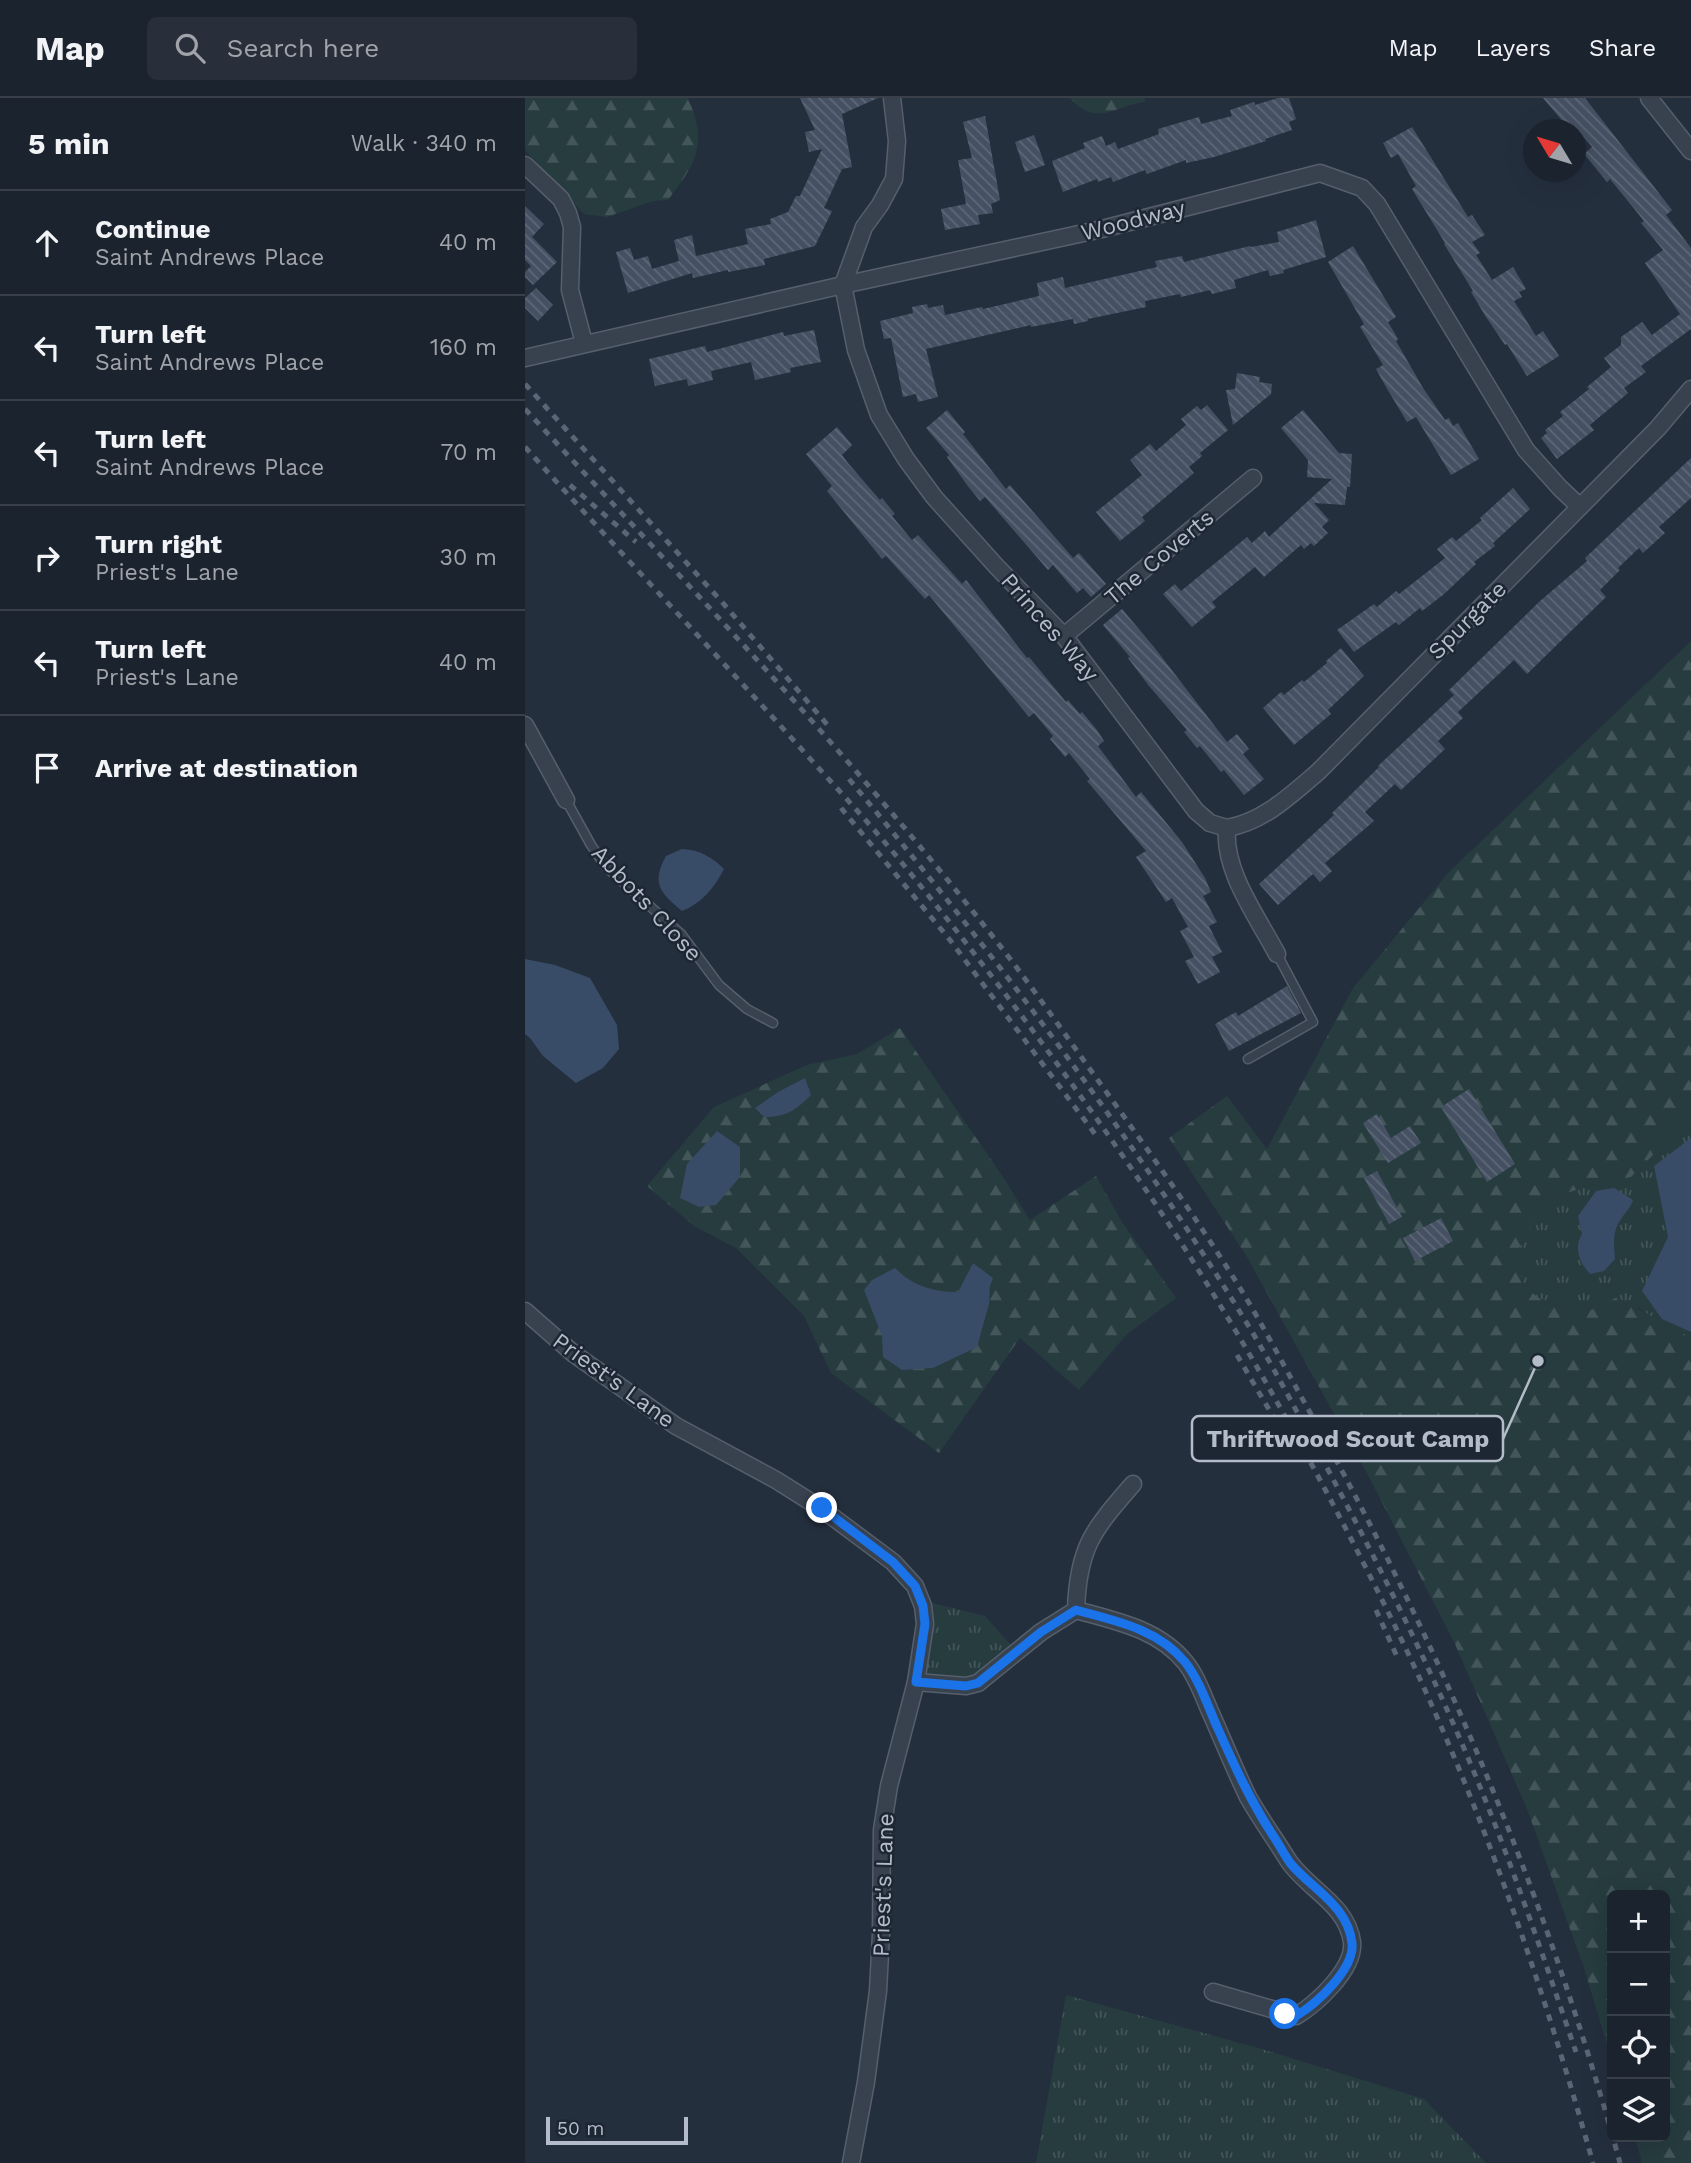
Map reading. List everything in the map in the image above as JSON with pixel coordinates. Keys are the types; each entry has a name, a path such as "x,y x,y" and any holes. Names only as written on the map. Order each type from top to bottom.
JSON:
{"street":[{"path":"843,285 864,227 894,179 897,141 893,98"},
{"path":"1649,98 1691,151"},
{"path":"525,165 561,199 568,213 572,227 570,290 585,343"},
{"name":"Woodway","path":"532,356 1102,229 1320,173 1362,188 1377,204 1526,450 1580,506"},
{"name":"Princes Way","path":"843,285 856,350 879,415 906,459 979,547 1064,636 1196,811 1210,824 1227,828"},
{"name":"Spurgate","path":"1227,828 1260,817 1318,772 1658,428 1691,389"},
{"name":"The Coverts","path":"1064,636 1253,478"},
{"name":"Abbots Close","path":"525,725 566,800"},
{"path":"1227,828 1226,846 1230,864 1277,954"},
{"name":"Priest's Lane","path":"525,1311 574,1354 676,1426 822,1508 893,1562 915,1586 923,1606 925,1624 916,1682 889,1786 882,1830 878,1991 861,2113 851,2163"},
{"path":"1076,1610 1077,1581 1084,1553 1103,1519 1133,1484"},
{"path":"916,1682 966,1686 978,1683 1041,1632 1076,1610 1141,1629 1166,1644 1185,1663 1199,1685 1249,1798 1291,1864 1335,1905 1353,1944 1347,1963 1314,2005 1296,2016 1213,1992"}],"lane":[{"name":"Abbots Close","path":"566,800 606,867 681,934 719,985 747,1009 773,1023"},
{"path":"1248,1059 1313,1022 1277,954"}],"green space":[{"path":"525,98 688,98 697,128 696,152 686,174 668,200 653,201 607,217 584,214 525,150"},
{"path":"1070,98 1145,98 1144,102 1097,114 1080,107"},
{"path":"1691,641 1691,1113 1676,1123 1652,1156 1631,1177 1588,1186 1558,1196 1534,1221 1514,1257 1524,1285 1537,1297 1568,1311 1596,1309 1617,1297 1691,1338 1691,2163 1642,2163 1636,2142 1670,2142 1670,1890 1607,1890 1607,2044 1584,1968 1527,1809 1455,1644 1369,1477 1247,1257 1169,1138 1227,1096 1267,1149 1353,988 1449,872"},
{"path":"900,1028 1030,1220 1096,1176 1122,1222 1176,1298 1127,1334 1079,1390 1020,1338 939,1453 831,1373 804,1316 736,1248 694,1226 647,1186 714,1107 807,1065 857,1054"},
{"path":"1691,1113 1691,1338 1660,1323 1639,1308 1568,1311 1536,1297 1524,1285 1514,1257 1534,1221 1558,1196 1588,1186 1652,1156 1676,1123"},
{"path":"928,1602 985,1616 1017,1652 978,1683 916,1682"},
{"path":"1066,1995 1265,2050 1424,2099 1486,2163 1036,2163"}],"water":[{"path":"682,849 705,855 724,869 707,894 682,911 663,893 659,873 666,856"},
{"path":"525,959 555,965 590,978 617,1025 619,1049 603,1068 576,1083 543,1056 525,1034"},
{"path":"805,1078 811,1095 795,1109 779,1116 764,1117 755,1108 778,1092"},
{"path":"717,1131 740,1147 740,1177 716,1205 699,1207 680,1198 687,1164"},
{"path":"1691,1138 1691,1332 1662,1319 1642,1291 1668,1237 1654,1166"},
{"path":"1614,1188 1633,1200 1616,1228 1615,1259 1604,1271 1590,1274 1579,1255 1578,1245 1582,1234 1578,1216 1596,1191"},
{"path":"973,1263 993,1278 977,1347 933,1368 902,1370 883,1357 882,1336 864,1290 872,1280 895,1268 924,1287 958,1292"}],"building":[{"path":"800,98 878,98 842,114 852,167 842,169 824,208 832,211 815,246 764,259 765,265 693,278 692,273 628,293 616,252 630,248 634,260 648,256 652,269 679,261 674,240 692,235 696,256 748,244 745,229 771,224 770,219 788,212 796,196 800,196 822,149 809,152 805,132 815,130"},
{"path":"1278,98 1289,98 1296,119 1289,122 1292,130 1214,157 1186,163 1186,160 1147,174 1145,170 1113,182 1111,177 1098,182 1097,179 1063,192 1052,161 1085,148 1083,143 1102,136 1106,146 1115,142 1118,149 1159,134 1158,129 1199,117 1201,124 1232,116 1230,110"},
{"path":"1543,98 1585,98 1672,210 1666,215 1691,248 1691,329 1641,366 1646,372 1624,388 1628,393 1590,425 1594,430 1557,459 1541,438 1547,433 1545,430 1563,416 1560,412 1611,367 1604,358 1621,345 1621,337 1642,322 1652,335 1680,314 1645,263 1663,250 1641,223 1644,221 1610,179 1607,182 1586,156 1586,152 1592,147 1586,140 1586,119 1561,119"},
{"path":"985,116 1000,200 991,204 993,213 978,215 980,224 945,230 941,209 966,204 958,160 972,158 963,122"},
{"path":"1412,127 1468,217 1472,215 1485,235 1472,242 1480,253 1476,255 1492,280 1513,267 1526,289 1519,292 1522,297 1514,301 1536,336 1543,331 1559,356 1527,376 1471,292 1473,291 1412,189 1416,186 1398,154 1391,158 1383,143"},
{"path":"1034,135 1045,165 1025,172 1015,142"},
{"path":"525,206 544,224 532,237 557,262 533,285 525,277 525,272 531,266 525,260"},
{"path":"1316,220 1326,257 1283,270 1284,273 1270,276 1268,270 1234,280 1236,288 1212,294 1210,290 1181,297 1180,294 1145,301 1146,307 1088,321 1074,324 1073,319 1031,325 926,349 938,397 918,402 916,394 903,397 891,338 884,339 880,321 913,313 912,307 943,305 945,315 982,307 983,309 1039,296 1037,283 1063,277 1065,288 1157,267 1155,261 1182,256 1184,262 1279,242 1277,232"},
{"path":"1353,246 1396,317 1388,322 1423,388 1445,420 1449,418 1453,426 1458,423 1479,459 1451,475 1416,417 1407,422 1386,387 1376,369 1383,365 1360,327 1364,324 1328,262"},
{"path":"536,288 553,305 538,321 525,308 525,298"},
{"path":"814,330 821,362 790,368 791,372 755,380 751,362 711,371 713,380 688,386 687,379 655,386 649,359 705,346 707,352 783,332 784,336"},
{"path":"1237,373 1260,377 1259,382 1272,384 1271,394 1233,425 1226,390 1235,389"},
{"path":"1207,405 1228,430 1200,453 1202,456 1189,467 1194,473 1142,517 1145,521 1120,541 1096,512 1142,475 1130,460 1150,444 1156,451 1186,425 1181,419 1197,406 1201,410"},
{"path":"947,410 1006,489 1010,485 1073,558 1079,553 1106,584 1091,597 1083,588 1077,593 1053,565 1048,570 985,497 980,501 967,485 947,457 949,455 926,428"},
{"path":"1303,410 1339,453 1352,454 1350,487 1347,487 1345,505 1314,503 1329,520 1322,527 1328,533 1314,546 1311,543 1304,549 1301,545 1264,577 1255,567 1212,602 1216,607 1192,627 1163,594 1175,584 1181,591 1247,537 1252,543 1265,531 1269,537 1332,479 1307,477 1308,460 1281,428"},
{"path":"837,427 852,445 842,455 880,500 882,498 895,514 892,516 912,540 918,535 962,584 966,580 1027,658 1029,657 1066,702 1068,700 1080,714 1082,712 1097,730 1104,741 1098,746 1136,797 1141,792 1182,842 1211,892 1203,896 1217,922 1209,926 1222,952 1212,957 1220,972 1198,984 1185,961 1194,957 1180,931 1188,927 1172,898 1166,902 1136,857 1146,851 1087,781 1090,779 1069,753 1065,757 1050,739 1053,736 1034,713 1029,717 929,595 925,599 886,556 882,559 827,491 832,486 806,454"},
{"path":"1691,458 1691,498 1659,527 1665,533 1643,553 1639,548 1618,568 1620,570 1600,590 1606,597 1527,674 1514,660 1458,712 1463,718 1438,741 1445,749 1401,790 1395,784 1365,812 1374,821 1325,863 1332,871 1320,882 1313,874 1278,905 1259,884 1334,815 1332,813 1378,766 1454,695 1449,690 1540,601 1587,561 1585,558"},
{"path":"1513,488 1530,509 1493,543 1495,546 1422,611 1420,608 1399,625 1396,622 1354,652 1337,630 1374,604 1377,607 1396,591 1399,594 1445,558 1437,549 1452,537 1456,541 1482,520 1480,518"},
{"path":"1122,609 1227,742 1237,734 1249,749 1243,754 1264,779 1244,795 1200,746 1197,748 1184,732 1187,730 1149,686 1128,658 1130,657 1103,625"},
{"path":"1341,648 1364,676 1328,710 1331,714 1294,745 1263,708 1281,692 1284,695 1302,680 1304,682"},
{"path":"1287,986 1301,1013 1229,1051 1215,1024 1236,1012 1238,1016"},
{"path":"1469,1089 1515,1164 1487,1182 1441,1107"},
{"path":"1377,1114 1391,1138 1410,1126 1421,1143 1388,1163 1363,1123"},
{"path":"1377,1171 1402,1217 1389,1224 1364,1178"},
{"path":"1441,1218 1453,1241 1415,1261 1403,1238"}],"railway":[{"path":"525,384 722,602 831,729"},
{"path":"525,409 761,664 932,860 1040,999 1168,1179 1240,1288 1356,1497 1446,1682 1487,1776 1560,1967 1620,2163"},
{"path":"525,447 898,858 1078,1092 1208,1285 1318,1477 1425,1689 1506,1889 1552,2025 1593,2163"},
{"path":"570,485 636,542"},
{"path":"849,779 1009,979 1110,1116 1206,1258 1269,1360 1376,1562 1447,1709 1508,1860 1576,2052"},
{"path":"841,808 950,940 1095,1134"},
{"path":"1237,1355 1281,1430"},
{"path":"1376,1610 1399,1661"}],"place":[{"name":"Thriftwood Scout Camp","path":"1538,1361"}],"route":[{"path":"822,1508 893,1562 915,1586 923,1606 925,1624 916,1682 966,1686 978,1683 1041,1632 1076,1610 1141,1629 1166,1644 1185,1663 1199,1685 1249,1798 1291,1864 1335,1905 1353,1944 1347,1963 1326,1993 1314,2005 1296,2016 1285,2014"}]}
